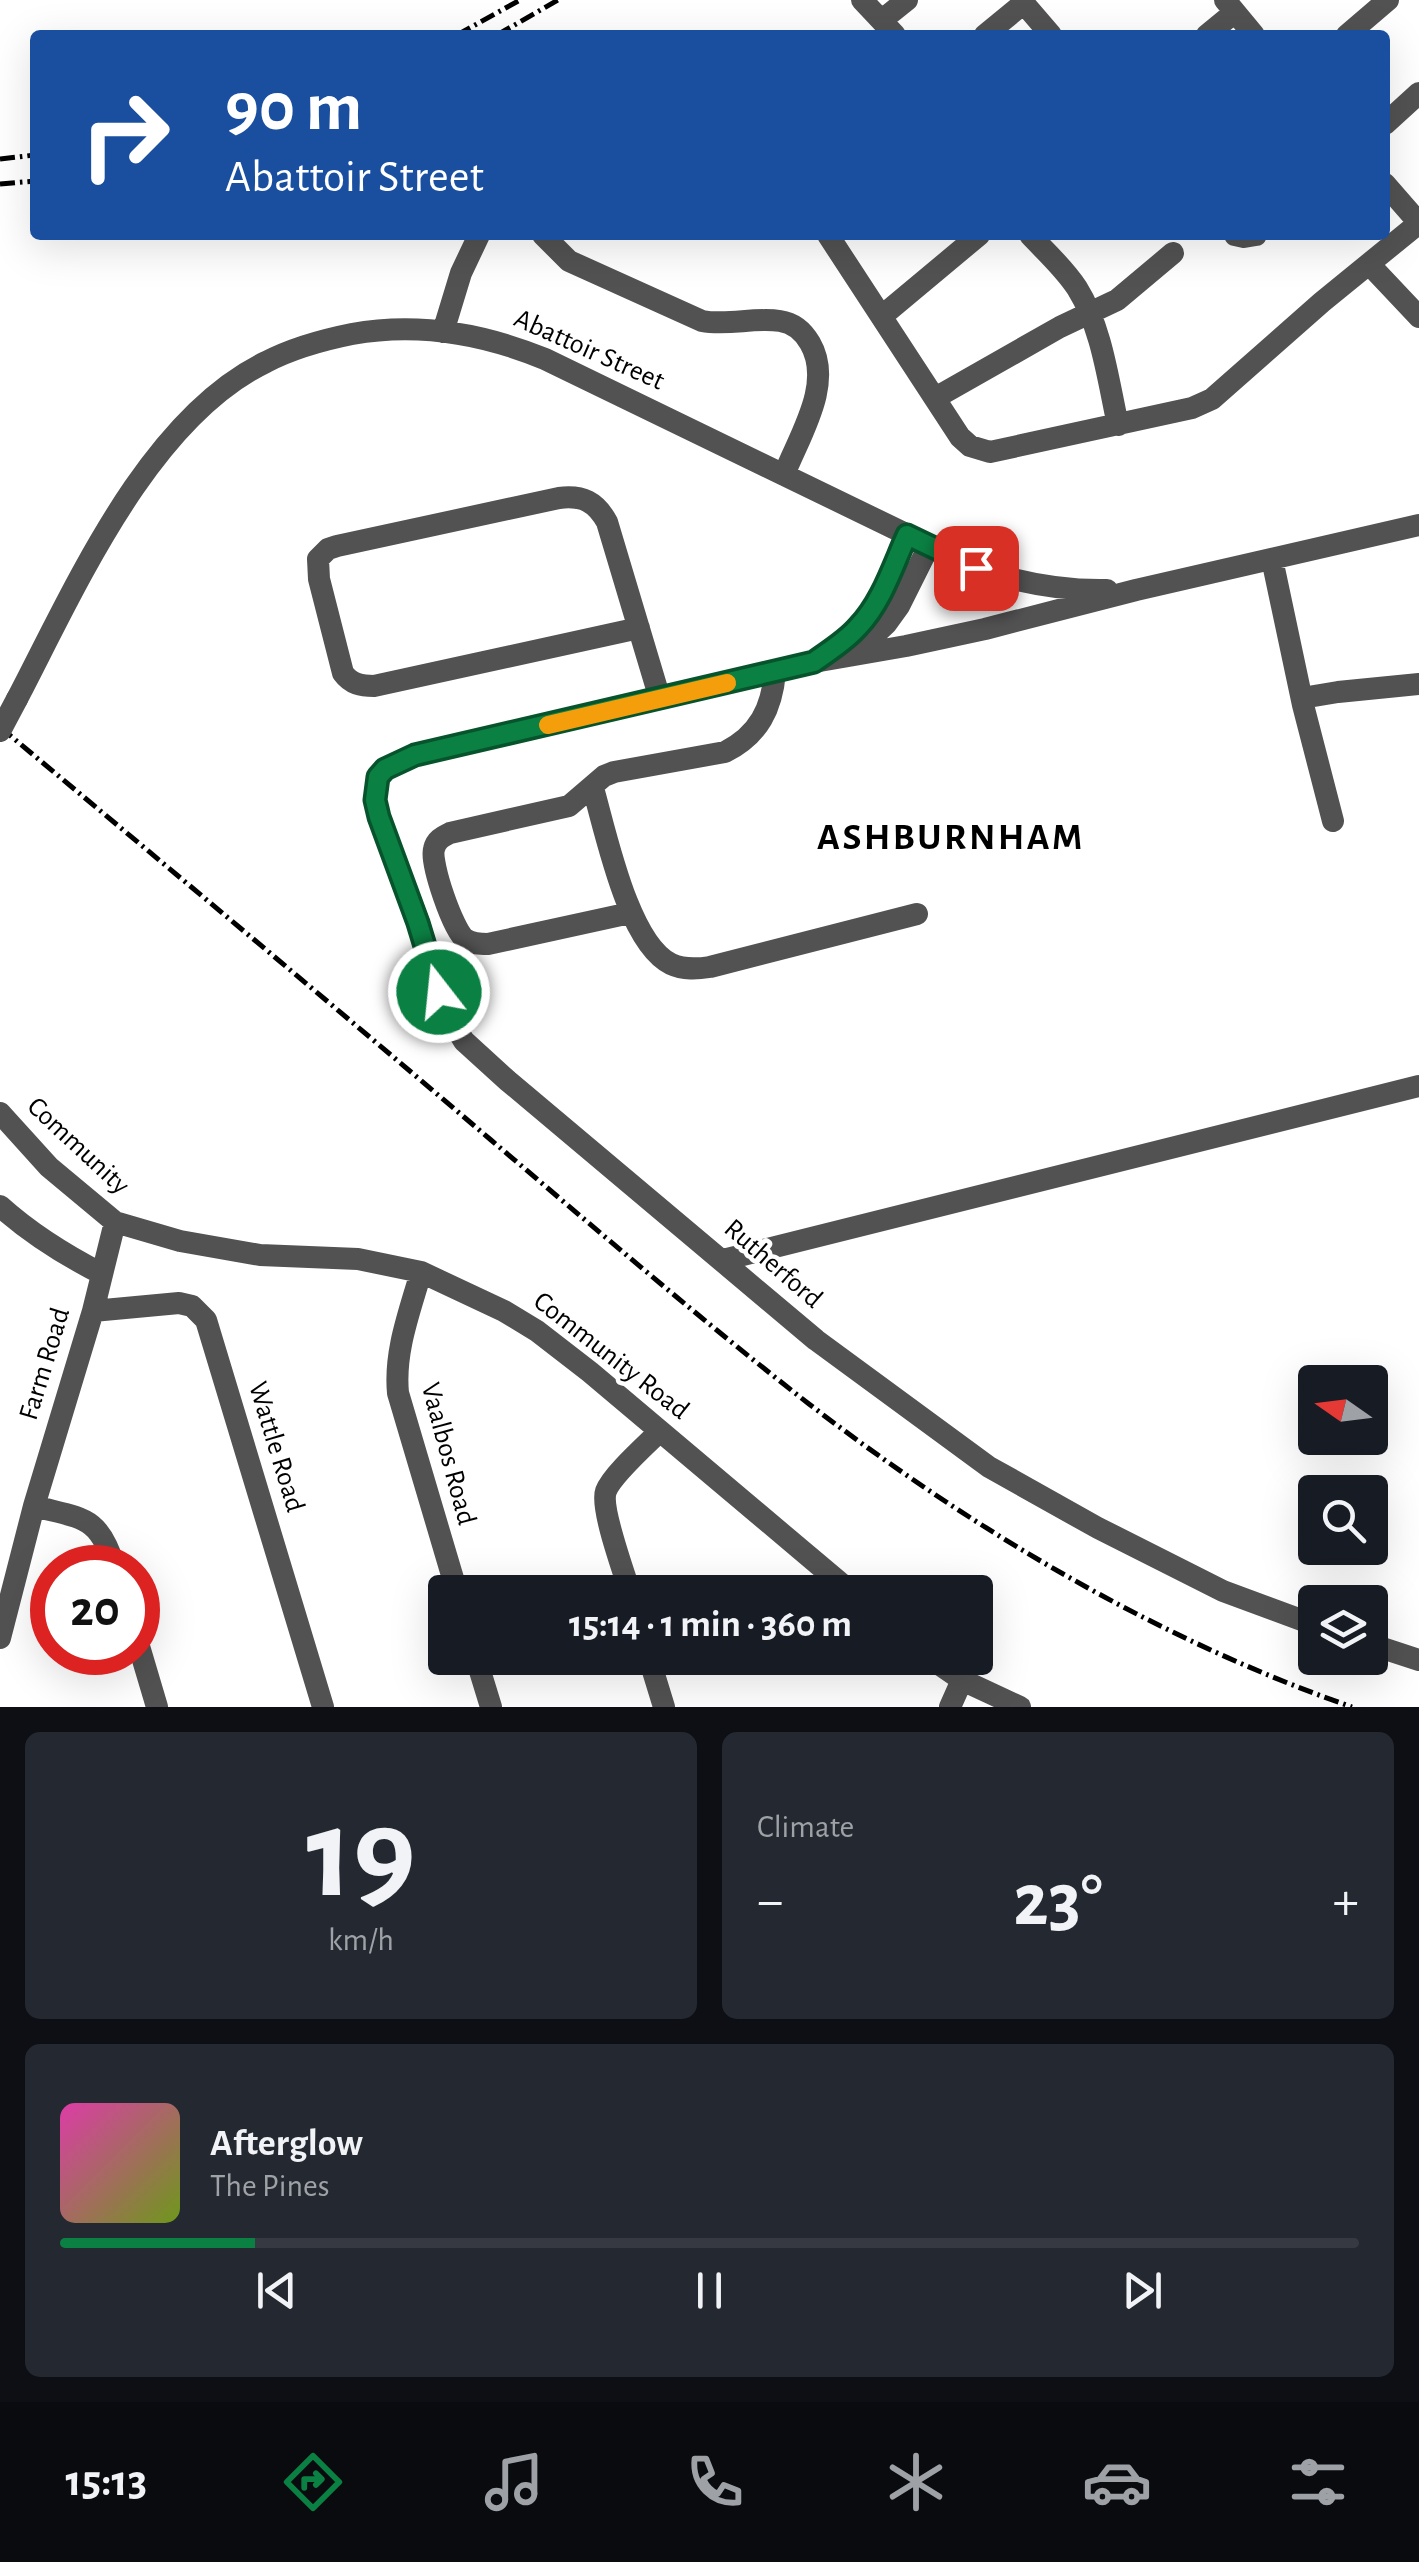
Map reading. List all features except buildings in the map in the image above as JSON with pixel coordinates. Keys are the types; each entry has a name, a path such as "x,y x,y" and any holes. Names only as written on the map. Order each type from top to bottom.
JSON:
{"street":[{"path":"862,0 889,28 907,0"},
{"path":"1353,30 1388,0"},
{"path":"991,30 1022,2 1047,30"},
{"path":"1212,30 1230,6 1250,30"},
{"path":"1390,119 1419,93"},
{"path":"831,240 960,436 970,446 990,452 1192,408 1212,399 1419,223 1390,190"},
{"path":"442,332 461,273 477,240"},
{"path":"549,240 568,260 702,322 780,321 804,332 816,354 818,387 784,476"},
{"path":"882,316 973,240"},
{"path":"1035,240 1068,275 1084,299 1104,357 1118,425"},
{"path":"936,398 1129,292 1173,253"},
{"path":"1369,264 1419,317"},
{"name":"Abattoir Street","path":"0,730 113,519 169,443 204,406 263,363 328,338 370,331 442,332 487,338 534,354 929,546 1009,580 1088,590 1136,590"},
{"path":"639,628 363,686 343,673 319,579 318,559 328,548 560,498 591,501 607,522 639,628 660,699"},
{"name":"Abattoir Street","path":"378,777 385,769 415,755 814,662 985,629 1419,525"},
{"name":"Abattoir Street","path":"814,662 852,633 869,613 907,535"},
{"path":"853,656 900,606 929,546"},
{"path":"1272,559 1332,821"},
{"path":"630,913 475,944 458,932 432,854 439,838 450,833 569,806 614,772 726,752 738,746 762,721 770,705 776,672"},
{"path":"1302,698 1419,684"},
{"name":"Rutherford","path":"378,777 375,800 379,817 445,1010 464,1041 816,1340 988,1467 1224,1591 1298,1619"},
{"path":"593,788 630,913 658,955 672,966 690,970 710,967 917,914"},
{"path":"723,1260 1419,1086"},
{"name":"Community","path":"0,1113 50,1166 115,1222"},
{"path":"2,1209 66,1255 102,1274"},
{"name":"Community Road","path":"115,1222 180,1242 244,1252 358,1259 422,1272 469,1293 537,1331 831,1575"},
{"name":"Farm Road","path":"0,1638 115,1222"},
{"name":"Vaalbos Road","path":"422,1272 396,1375 452,1575"},
{"name":"Wattle Road","path":"93,1310 179,1303 192,1306 206,1320 323,1707"},
{"path":"625,1575 604,1496 615,1477 660,1431"},
{"path":"34,1506 91,1524 106,1545"},
{"path":"1388,1650 1419,1660"},
{"path":"148,1675 157,1707"},
{"path":"481,1675 491,1707"},
{"path":"654,1675 664,1707"},
{"path":"955,1675 1020,1707"},
{"path":"950,1707 962,1680"}],"railway":[{"path":"466,30 520,0"},
{"path":"506,30 558,0"},
{"path":"0,159 30,156"},
{"path":"0,184 30,181"},
{"path":"0,727 688,1307 871,1450 1001,1537 1138,1614 1279,1680 1352,1707"}],"slow traffic":[{"path":"548,725 727,683"}],"district":[{"name":"ASHBURNHAM","path":"951,838"}],"route":[{"path":"439,992 379,817 375,788 385,769 415,755 814,662 862,624 877,601 907,535 976,568"}]}
